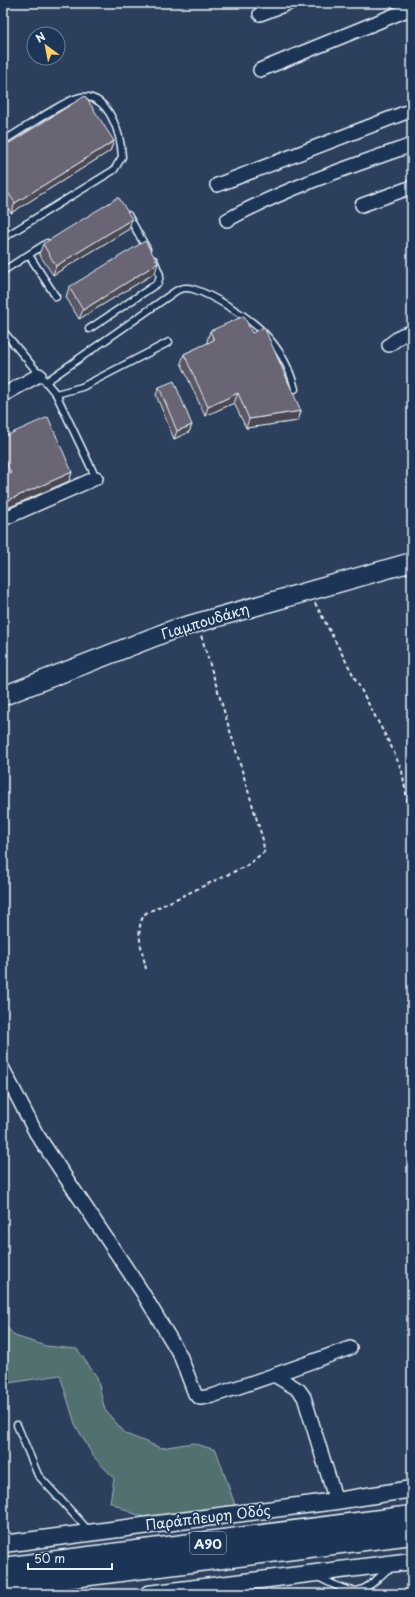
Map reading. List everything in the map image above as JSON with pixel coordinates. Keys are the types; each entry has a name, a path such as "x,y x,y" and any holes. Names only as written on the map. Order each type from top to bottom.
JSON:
{"highway":[{"name":"Α90","path":"3,1569 412,1517"},
{"name":"Α90","path":"3,1585 412,1533"}],"main road":[{"name":"Γιαμπουδάκη","path":"3,696 172,630 412,562"}],"street":[{"path":"260,14 289,3"},
{"path":"260,70 412,8"},
{"path":"217,185 412,110"},
{"path":"226,220 263,201 336,171 412,145"},
{"path":"362,205 412,187"},
{"path":"389,345 402,336 412,332"},
{"path":"3,395 43,378"},
{"path":"3,519 96,478"},
{"path":"3,1069 36,1133 141,1290 180,1355 195,1394 200,1398 212,1396 350,1348"},
{"path":"274,1375 299,1390 304,1397 336,1501"},
{"name":"Παράπλευρη Οδός","path":"6,1539 90,1532 336,1501 412,1489"},
{"path":"148,1594 412,1561"}],"lane":[{"path":"3,141 69,101 81,97 89,97 105,108 111,116 119,136 122,157 114,170 3,238"},
{"path":"89,329 158,283 160,279 159,270 126,211"},
{"path":"3,271 54,239"},
{"path":"29,255 56,297"},
{"path":"43,378 173,292 184,288 194,289 232,308 263,332 286,364 292,377 294,389"},
{"path":"3,331 56,394 96,478"},
{"path":"56,394 82,387 169,342"},
{"path":"17,1425 38,1475 90,1532"},
{"path":"311,1574 345,1591 360,1593 373,1586 394,1563"},
{"path":"405,1594 412,1593"}],"path":[{"path":"309,592 348,669 392,748 402,771 412,827"},
{"path":"146,970 139,930 140,919 146,913 246,866 264,852 263,840 197,623"}],"green space":[{"path":"3,1323 15,1336 46,1346 77,1349 97,1377 105,1410 126,1434 161,1448 192,1443 216,1450 235,1505 147,1518 132,1513 110,1502 114,1478 93,1456 75,1424 60,1375 3,1384"}],"building":[{"path":"85,96 114,141 15,203 3,185 3,147"},
{"path":"119,198 132,219 56,266 43,244"},
{"path":"145,241 158,263 83,310 69,287"},
{"path":"244,316 252,333 264,327 301,411 249,419 238,393 208,407 184,354 214,340 210,331"},
{"path":"174,381 192,425 177,431 159,387"},
{"path":"48,417 72,472 4,502 3,477 11,474 3,454 3,437"}]}
